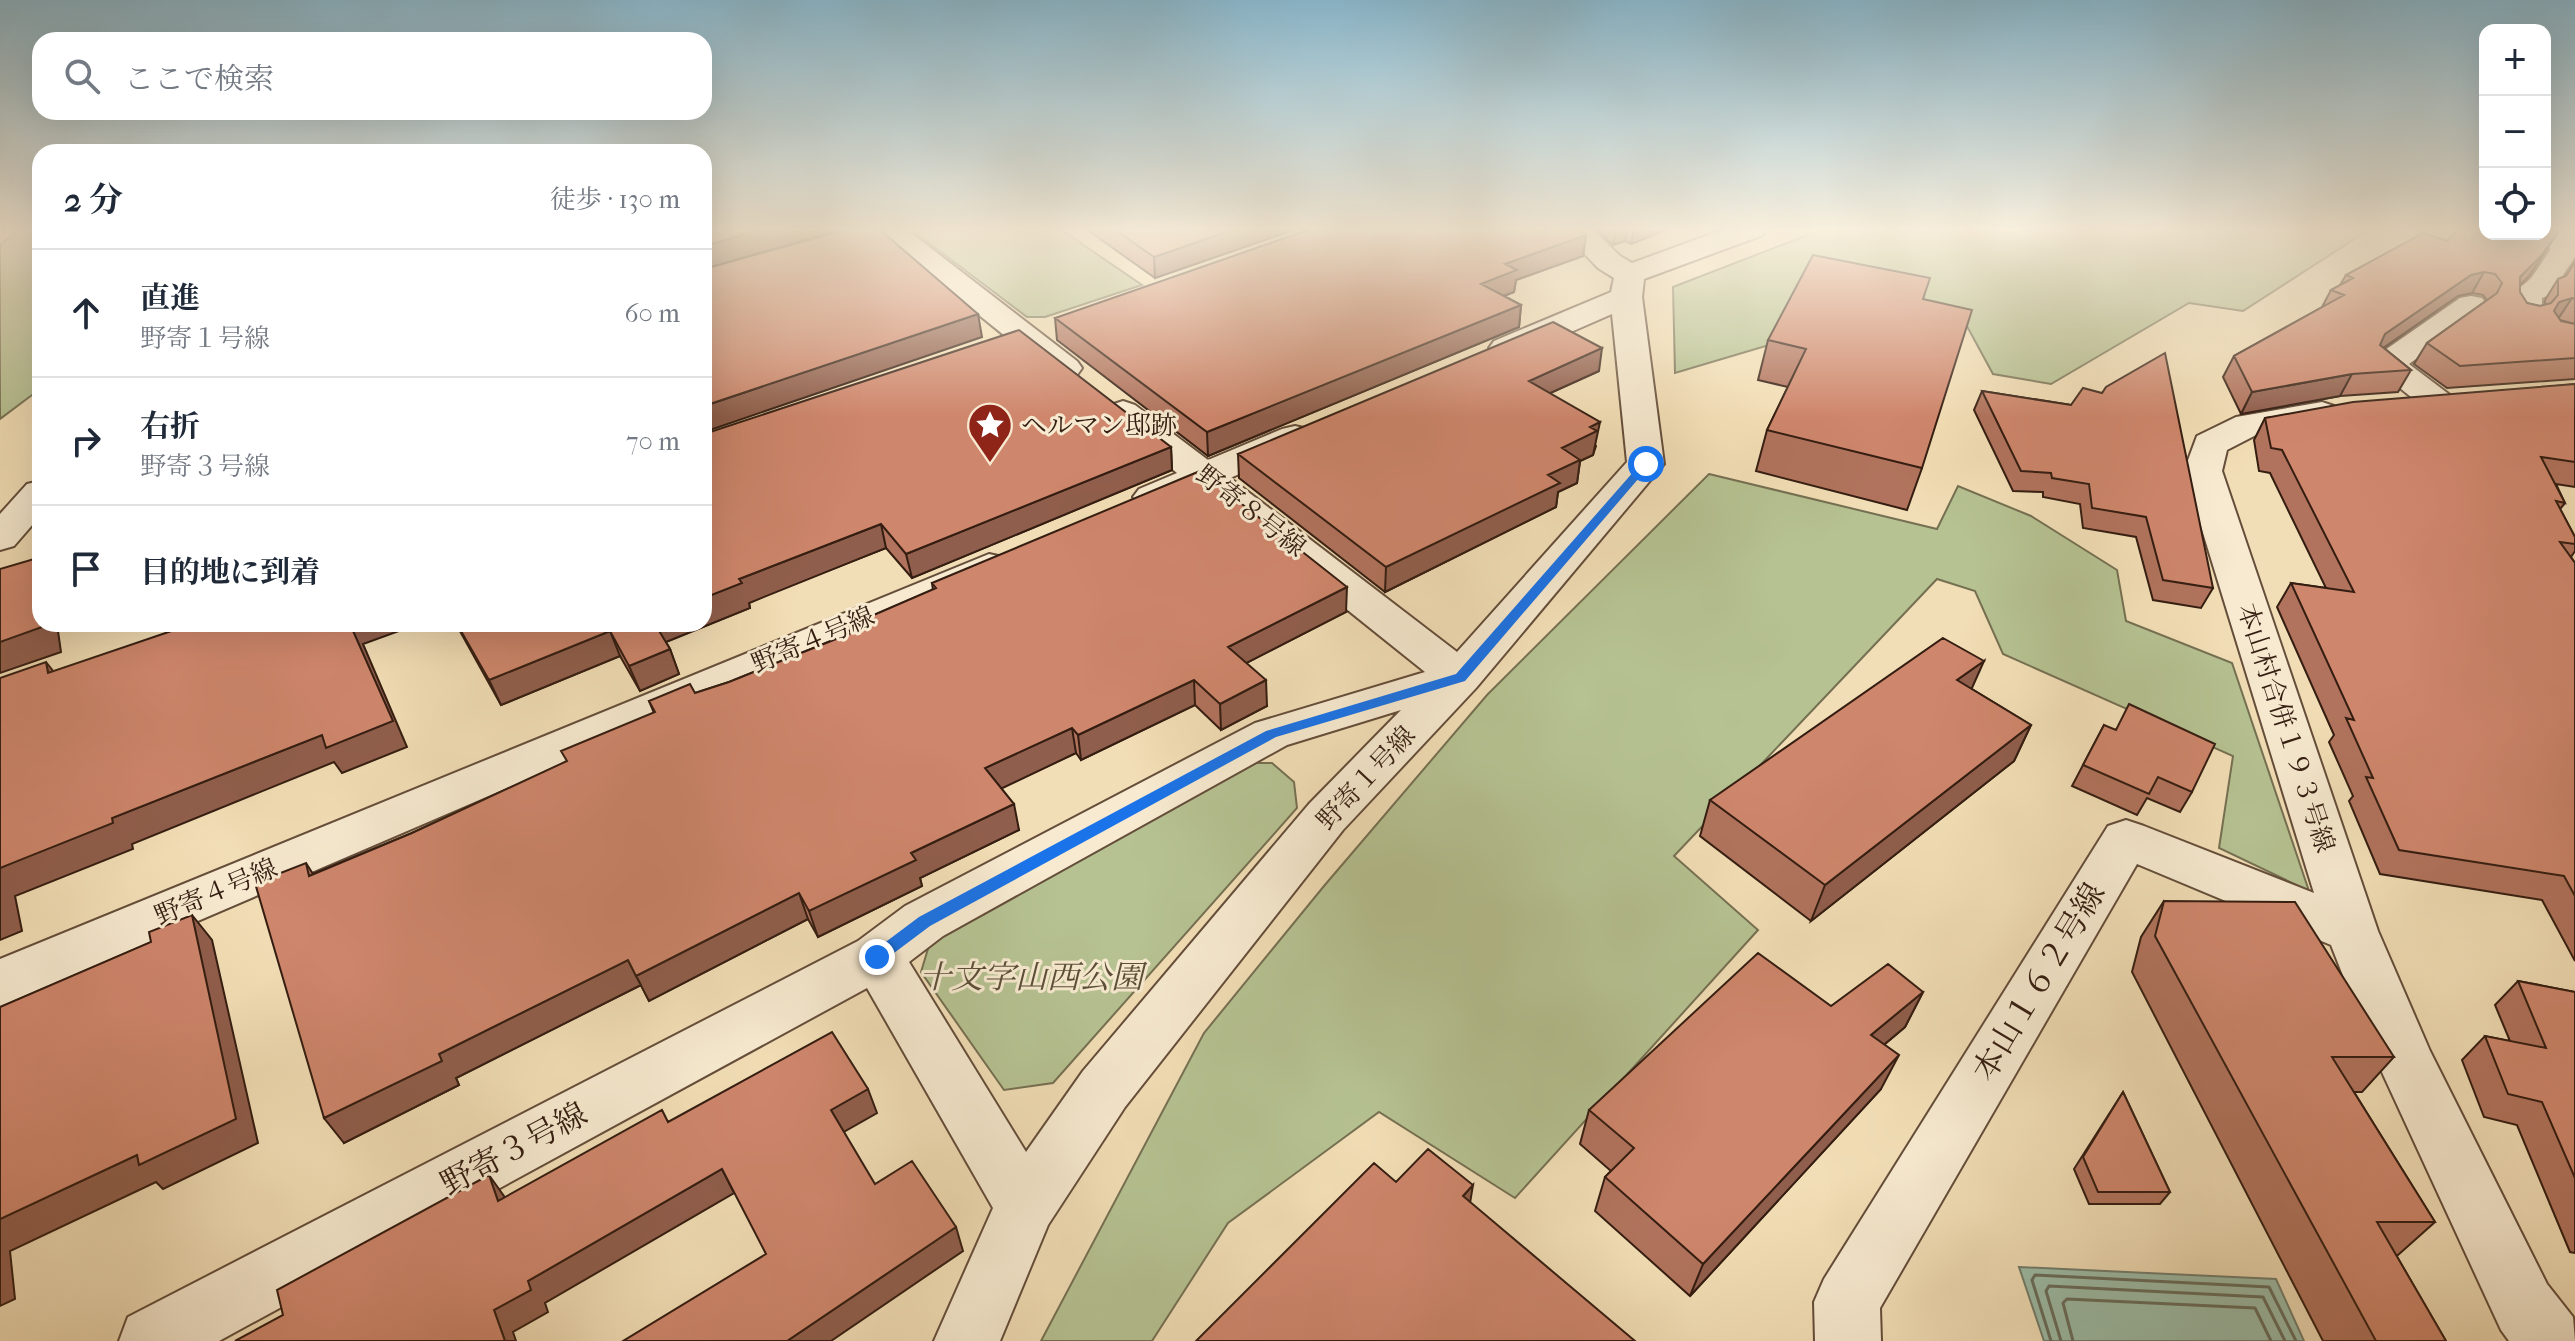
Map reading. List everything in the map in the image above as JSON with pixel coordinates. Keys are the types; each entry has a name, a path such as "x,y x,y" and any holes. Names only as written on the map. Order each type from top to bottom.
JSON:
{"street":[{"name":"野寄８号線","path":"961,292 1206,475 1460,677"},
{"path":"1467,364 1616,292"},
{"name":"野寄１号線","path":"967,1341 1025,1206 1104,1089 1326,817 1460,677 1646,464 1629,292"},
{"path":"2526,314 2527,293 2530,292"},
{"path":"2438,402 2387,364 2471,305"},
{"name":"本山村合併１９３号線","path":"2485,398 2340,410 2249,425 2210,444 2203,471 2352,931 2404,1057 2524,1307 2549,1341"},
{"path":"1117,512 1336,420"},
{"path":"0,538 32,501"},
{"name":"野寄４号線","path":"0,983 1029,549"},
{"name":"野寄３号線","path":"152,1341 877,957 924,921 1271,734 1460,677"},
{"name":"本山１６２号線","path":"1848,1341 1847,1302 2126,839 2352,931"},
{"path":"877,957 1025,1206"}],"green space":[{"path":"0,292 32,292 32,395 0,419"},
{"path":"993,292 1122,292 1045,317 1027,317"},
{"path":"1673,292 2273,292 2243,311 2189,303 2051,384 1993,374 1962,317 1769,345 1675,373"},
{"path":"1709,474 1937,529 1958,486 2031,516 2117,570 2126,621 2232,663 2309,891 2219,848 2233,756 2003,654 1975,591 1937,579 1674,856 1758,930 1515,1198 1379,1112 1228,1223 1152,1341 1041,1341 1204,1033 1487,695"},
{"name":"十文字山西公園","path":"1242,763 1272,763 1294,782 1297,808 1053,1083 1004,1090 921,972 933,932"}],"water":[{"path":"2019,1267 2276,1279 2304,1341 2044,1341"}],"building":[{"path":"712,292 952,292 978,314 712,403"},
{"path":"1131,292 1495,292 1521,305 1207,432 1055,318"},
{"path":"1794,292 1925,292 1923,299 1972,310 1922,468 1767,430 1806,349 1768,340"},
{"path":"2335,292 2447,292 2385,334 2380,345 2411,370 2352,374 2252,392 2234,356 2344,295"},
{"path":"2498,292 2520,292 2527,303 2540,306 2551,303 2558,292 2575,292 2575,299 2559,302 2554,311 2561,321 2575,324 2575,358 2460,366 2427,343"},
{"path":"1553,322 1602,348 1529,381 1600,422 1590,427 1597,431 1562,448 1580,460 1548,475 1560,483 1386,567 1238,454"},
{"path":"1019,330 1171,447 906,554 881,524 739,579 742,583 712,595 712,431"},
{"path":"2165,353 2213,588 2163,580 2146,517 2092,508 2089,484 2052,478 2051,473 2021,471 1982,391 2071,405 2083,388 2102,393 2106,387"},
{"path":"2575,384 2575,462 2541,457 2565,503 2556,501 2575,537 2575,544 2560,542 2575,563 2575,896 2564,876 2399,850 2366,777 2373,778 2346,718 2354,720 2291,583 2354,592 2282,450 2271,448 2265,418 2353,402"},
{"path":"1200,471 1347,587 1228,647 1266,680 1220,704 1194,680 1078,735 1072,728 985,768 1014,804 911,853 916,860 809,911 799,893 636,976 628,960 439,1054 442,1061 324,1118 255,883 306,863 309,876 412,833 567,761 561,751 655,712 649,701 690,684 695,693 729,682 851,633 846,627 936,588 932,583"},
{"path":"32,560 32,631 0,642 0,569"},
{"path":"168,632 354,632 393,721 326,748 322,735 112,818 113,823 0,868 0,678 46,662 48,673"},
{"path":"462,632 608,632 489,680"},
{"path":"611,632 660,632 670,649 629,666"},
{"path":"1943,638 1984,661 1957,680 2031,725 1825,885 1710,800"},
{"path":"2129,704 2215,744 2192,792 2158,777 2149,794 2083,765 2104,725 2116,730"},
{"path":"2164,901 2295,902 2394,1057 2332,1057 2435,1222 2377,1222 2446,1341 2376,1341 2155,936"},
{"path":"192,915 236,1119 139,1165 137,1155 0,1219 0,1007 151,942 149,932"},
{"path":"1758,953 1831,1006 1888,964 1923,992 1871,1035 1899,1055 1703,1264 1605,1177 1634,1148 1589,1110"},
{"path":"2518,981 2575,992 2575,1178 2542,1102 2508,1094 2485,1036 2546,1048"},
{"path":"832,1032 868,1089 831,1110 875,1184 912,1161 956,1227 787,1341 623,1341 766,1254 722,1169 528,1281 531,1290 494,1310 505,1341 235,1341 283,1315 277,1290 489,1175 498,1201 662,1110 668,1122"},
{"path":"2123,1092 2170,1192 2098,1192 2083,1157"},
{"path":"1428,1149 1473,1185 1463,1196 1635,1341 1196,1341 1374,1163 1396,1182"}],"place":[{"name":"ヘルマン邸跡","path":"990,464"}],"route":[{"path":"877,957 924,921 1271,734 1460,677 1646,464"}]}
